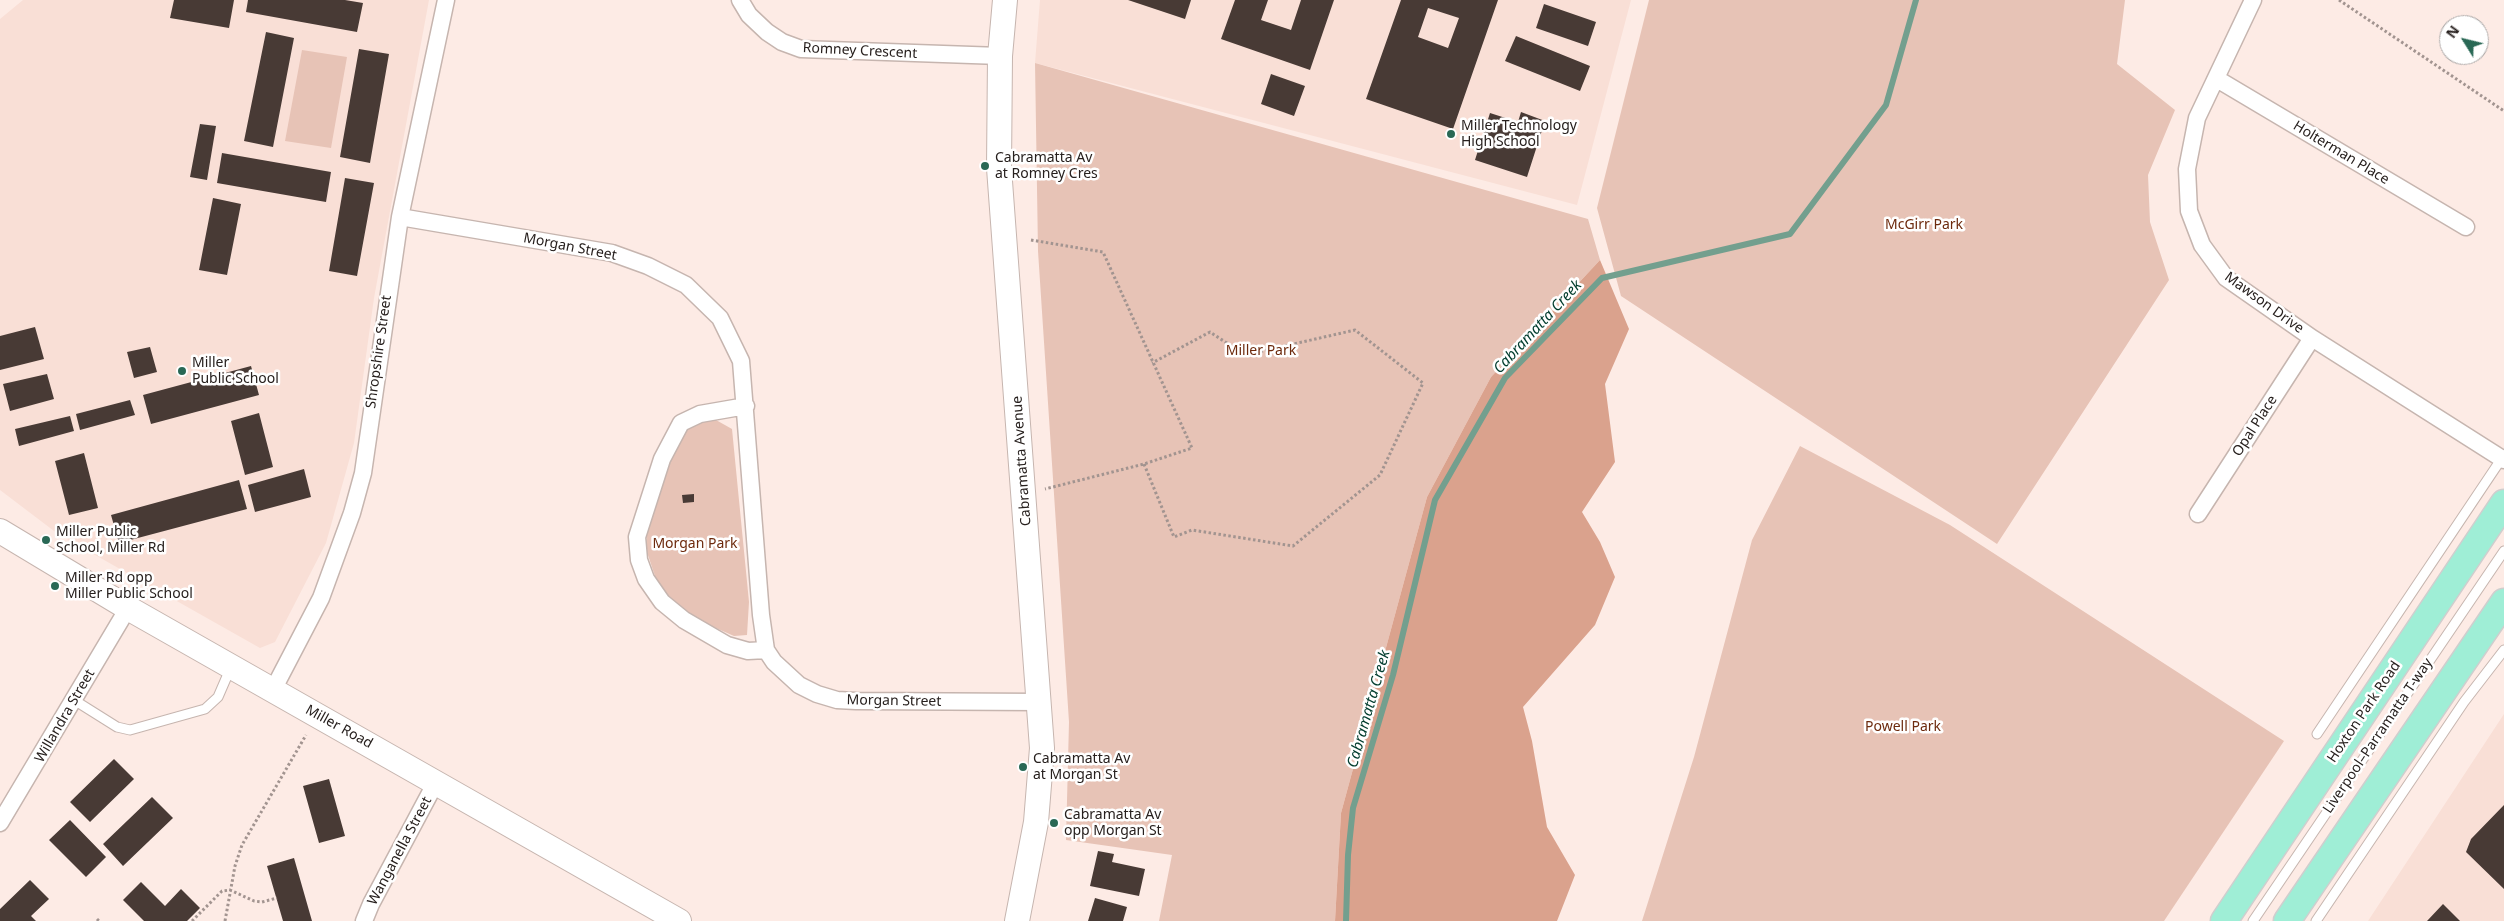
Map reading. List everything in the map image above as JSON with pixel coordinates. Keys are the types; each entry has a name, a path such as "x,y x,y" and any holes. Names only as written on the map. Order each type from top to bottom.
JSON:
{"main road":[{"name":"Hoxton Park Road","path":"2224,921 2504,503"},
{"path":"2287,921 2504,602"}],"street":[{"name":"Shropshire Street","path":"273,690 321,598 352,514 363,473 400,217 446,0"},
{"name":"Romney Crescent","path":"740,0 749,15 767,32 782,42 801,50 1000,56"},
{"name":"Cabramatta Avenue","path":"1005,0 1000,56 999,168 1042,748 1036,822 1017,921"},
{"name":"Mawson Drive","path":"2253,0 2197,118 2187,170 2189,212 2202,245 2226,278 2312,338 2503,458"},
{"name":"Holterman Place","path":"2217,79 2466,227"},
{"name":"Morgan Street","path":"400,217 612,253 648,266 686,285 720,318 741,361 761,616 766,650 774,662 800,684 816,694 836,700 1040,702"},
{"name":"Opal Place","path":"2198,514 2312,338"},
{"path":"746,406 700,414 681,422 662,459 637,538 639,560 646,579 662,602 684,620 727,645 748,651 766,650"},
{"name":"Miller Road","path":"0,532 128,608 679,921"},
{"name":"Willandra Street","path":"0,823 128,608"},
{"name":"Wanganella Street","path":"364,921 371,904 436,782"}],"lane":[{"path":"2317,734 2503,458"},
{"name":"Liverpool–Parramatta T-way","path":"2253,921 2504,551"},
{"path":"2316,921 2464,702 2504,650"},
{"path":"74,700 117,727 130,730 205,709 218,697 232,667"}],"path":[{"path":"2339,0 2504,111"},
{"path":"1031,240 1103,252 1192,448 1144,464 1045,489"},
{"path":"1144,464 1174,537 1192,530 1293,546 1380,475 1422,383 1355,330 1245,355 1210,332 1152,363"},
{"path":"224,921 242,845 306,734"},
{"path":"192,921 222,891 230,890 254,901 262,902 276,898"}],"shaded area":[{"name":"Miller Public School","path":"23,0 429,0 374,298 354,443 326,543 275,642 260,648 58,534 0,490 0,19"},
{"name":"Miller Technology High School","path":"1040,0 1631,0 1577,205 1035,63"},
{"path":"1600,260 1629,329 1605,384 1615,462 1582,512 1600,542 1615,577 1595,625 1523,707 1532,741 1547,827 1575,875 1557,921 1335,921 1341,813 1427,497 1491,377"},
{"path":"2504,714 2504,921 2368,921"}],"green space":[{"name":"McGirr Park","path":"1649,0 2125,0 2117,64 2175,110 2148,175 2150,222 2169,280 1997,544 1621,296 1597,208"},
{"path":"302,50 347,57 331,148 285,141"},
{"name":"Miller Park","path":"1035,63 1588,219 1600,260 1491,377 1427,497 1341,813 1335,921 1159,921 1172,855 1066,840 1069,722 1038,251"},
{"name":"Morgan Park","path":"716,420 732,429 749,602 747,635 734,636 700,621 664,594 655,576 646,549 647,528 680,435 694,423"},
{"name":"Powell Park","path":"1800,446 1950,525 2284,741 2164,921 1642,921 1694,757 1752,540"}],"building":[{"path":"174,0 234,0 229,28 170,18"},
{"path":"248,0 345,0 363,3 357,32 246,12"},
{"path":"1128,0 1191,0 1185,19"},
{"path":"1235,0 1268,0 1261,20 1291,30 1301,0 1334,0 1310,70 1221,39"},
{"path":"1401,0 1498,0 1453,129 1366,99","holes":["1428,8 1459,18 1448,48 1418,37"]},
{"path":"1544,4 1596,22 1588,46 1536,28"},
{"path":"266,32 294,38 273,147 244,141"},
{"path":"1516,36 1590,66 1580,91 1505,61"},
{"path":"359,49 389,54 370,163 340,157"},
{"path":"1271,74 1305,86 1294,116 1261,104"},
{"path":"1521,112 1545,121 1527,177 1475,160 1490,113 1518,122"},
{"path":"200,124 216,126 207,180 190,177"},
{"path":"222,153 331,172 326,202 217,183"},
{"path":"345,178 374,183 357,276 329,271"},
{"path":"213,198 241,204 227,275 199,270"},
{"path":"35,327 44,359 0,370 0,336"},
{"path":"150,347 157,372 134,378 127,352"},
{"path":"251,366 259,395 151,424 143,395"},
{"path":"47,374 54,399 10,411 3,384"},
{"path":"130,400 135,415 80,430 76,414"},
{"path":"259,413 273,467 245,475 231,421"},
{"path":"70,416 74,431 19,446 15,429"},
{"path":"84,453 98,508 69,515 55,461"},
{"path":"304,469 311,497 255,512 248,485"},
{"path":"239,480 247,509 119,543 111,515"},
{"path":"694,494 694,502 683,503 682,495"},
{"path":"114,759 134,779 90,822 70,802"},
{"path":"329,779 345,836 319,843 303,786"},
{"path":"152,797 173,818 123,866 103,844"},
{"path":"2504,805 2504,889 2466,852 2471,839"},
{"path":"70,820 106,857 86,877 49,840"},
{"path":"1098,851 1114,854 1112,862 1145,869 1139,896 1090,886"},
{"path":"294,858 312,921 283,921 267,866"},
{"path":"30,880 49,899 31,916 36,921 0,921 0,909"},
{"path":"141,882 165,906 181,889 200,908 187,921 144,921 123,900"},
{"path":"1095,898 1127,907 1123,921 1088,921"},
{"path":"2443,904 2460,921 2427,921"}],"waterway":[{"name":"Cabramatta Creek","path":"1346,921 1348,855 1353,808 1393,675 1435,500 1505,378 1602,278 1790,234 1886,105 1916,0"}],"place":[{"name":"Miller Technology High School","path":"1451,134"},
{"name":"Cabramatta Av at Romney Cres","path":"985,166"},
{"name":"Miller Public School","path":"182,371"},
{"name":"Miller Public School, Miller Rd","path":"46,540"},
{"name":"Miller Rd opp Miller Public School","path":"55,586"},
{"name":"Cabramatta Av at Morgan St","path":"1023,767"},
{"name":"Cabramatta Av opp Morgan St","path":"1054,823"}]}
